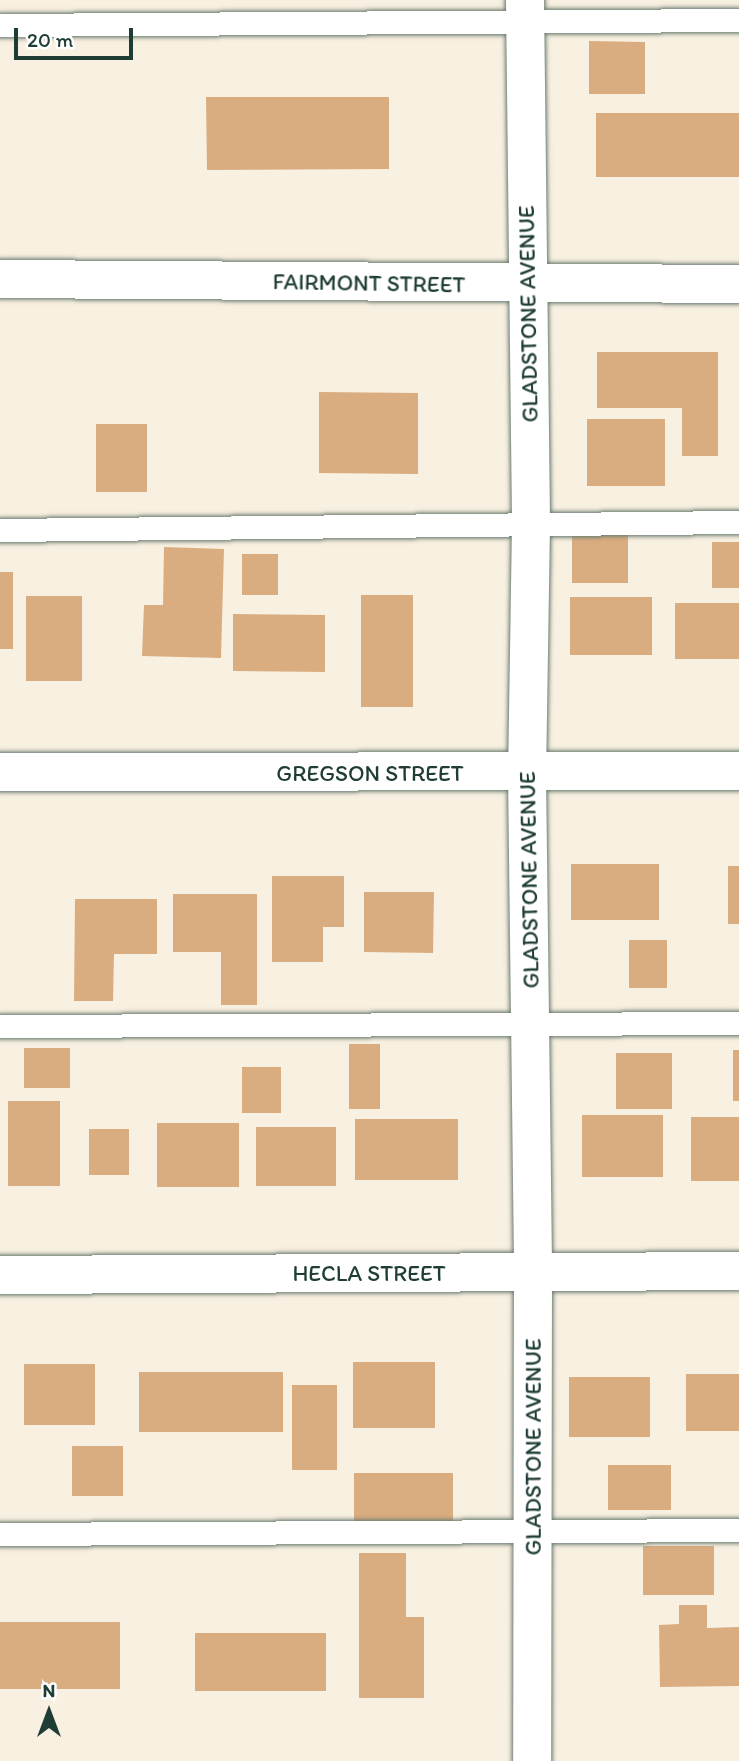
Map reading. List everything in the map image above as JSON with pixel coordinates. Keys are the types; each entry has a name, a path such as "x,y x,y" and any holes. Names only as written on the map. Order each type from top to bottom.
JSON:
{"street":[{"name":"GLADSTONE AVENUE","path":"525,10 531,524 527,773 533,1272 531,1761"},
{"name":"FAIRMONT STREET","path":"0,279 527,285 739,284"},
{"name":"GREGSON STREET","path":"0,772 739,771"},
{"name":"HECLA STREET","path":"0,1275 739,1271"}],"lane":[{"path":"0,25 525,10 739,20"},
{"path":"0,530 739,522"},
{"path":"0,1026 739,1023"},
{"path":"0,1534 739,1530"}],"building":[{"path":"589,41 645,42 645,94 589,94"},
{"path":"206,97 389,97 389,169 207,170"},
{"path":"596,113 739,113 739,177 596,177"},
{"path":"597,352 718,352 718,456 682,456 682,408 597,408"},
{"path":"319,392 418,393 418,474 319,473"},
{"path":"587,419 665,419 665,486 587,486"},
{"path":"96,424 147,424 147,492 96,492"},
{"path":"572,535 628,535 628,583 572,583"},
{"path":"712,542 739,542 739,588 712,588"},
{"path":"164,547 224,549 221,658 142,656 144,605 163,605"},
{"path":"242,554 278,554 278,595 242,595"},
{"path":"0,572 13,572 13,649 0,649"},
{"path":"361,595 413,595 413,707 361,707"},
{"path":"26,596 82,596 82,681 26,681"},
{"path":"570,597 652,597 652,655 570,655"},
{"path":"675,603 739,603 739,659 675,659"},
{"path":"233,614 325,615 325,672 233,671"},
{"path":"571,864 659,864 659,920 571,920"},
{"path":"728,866 739,866 739,924 728,924"},
{"path":"272,876 344,876 344,927 323,927 323,962 272,962"},
{"path":"364,892 434,892 433,953 364,952"},
{"path":"173,894 257,894 257,1005 221,1005 221,952 173,952"},
{"path":"75,899 157,899 157,954 114,954 113,1001 74,1001"},
{"path":"629,940 667,940 667,988 629,988"},
{"path":"349,1044 380,1044 380,1109 349,1109"},
{"path":"24,1048 70,1048 70,1088 24,1088"},
{"path":"733,1050 739,1050 739,1101 733,1101"},
{"path":"616,1053 672,1053 672,1109 616,1109"},
{"path":"242,1067 281,1067 281,1113 242,1113"},
{"path":"8,1101 60,1101 60,1186 8,1186"},
{"path":"582,1115 663,1115 663,1177 582,1177"},
{"path":"691,1117 739,1117 739,1181 691,1181"},
{"path":"355,1119 458,1119 458,1180 355,1180"},
{"path":"157,1123 239,1123 239,1187 157,1187"},
{"path":"256,1127 336,1127 336,1186 256,1186"},
{"path":"89,1129 129,1129 129,1175 89,1175"},
{"path":"353,1362 435,1362 435,1428 353,1428"},
{"path":"24,1364 95,1364 95,1425 24,1425"},
{"path":"139,1372 283,1372 283,1432 139,1432"},
{"path":"686,1374 739,1374 739,1431 686,1431"},
{"path":"569,1377 650,1377 650,1437 569,1437"},
{"path":"292,1385 337,1385 337,1470 292,1470"},
{"path":"72,1446 123,1446 123,1496 72,1496"},
{"path":"608,1465 671,1465 671,1510 608,1510"},
{"path":"354,1473 453,1473 453,1525 354,1525"},
{"path":"643,1546 714,1546 714,1595 643,1595"},
{"path":"359,1553 406,1553 406,1617 424,1617 424,1698 359,1698"},
{"path":"679,1605 707,1605 707,1628 739,1627 739,1686 660,1687 659,1625 679,1624"},
{"path":"0,1622 120,1622 120,1689 0,1689"},
{"path":"195,1633 326,1633 326,1691 195,1691"}]}
